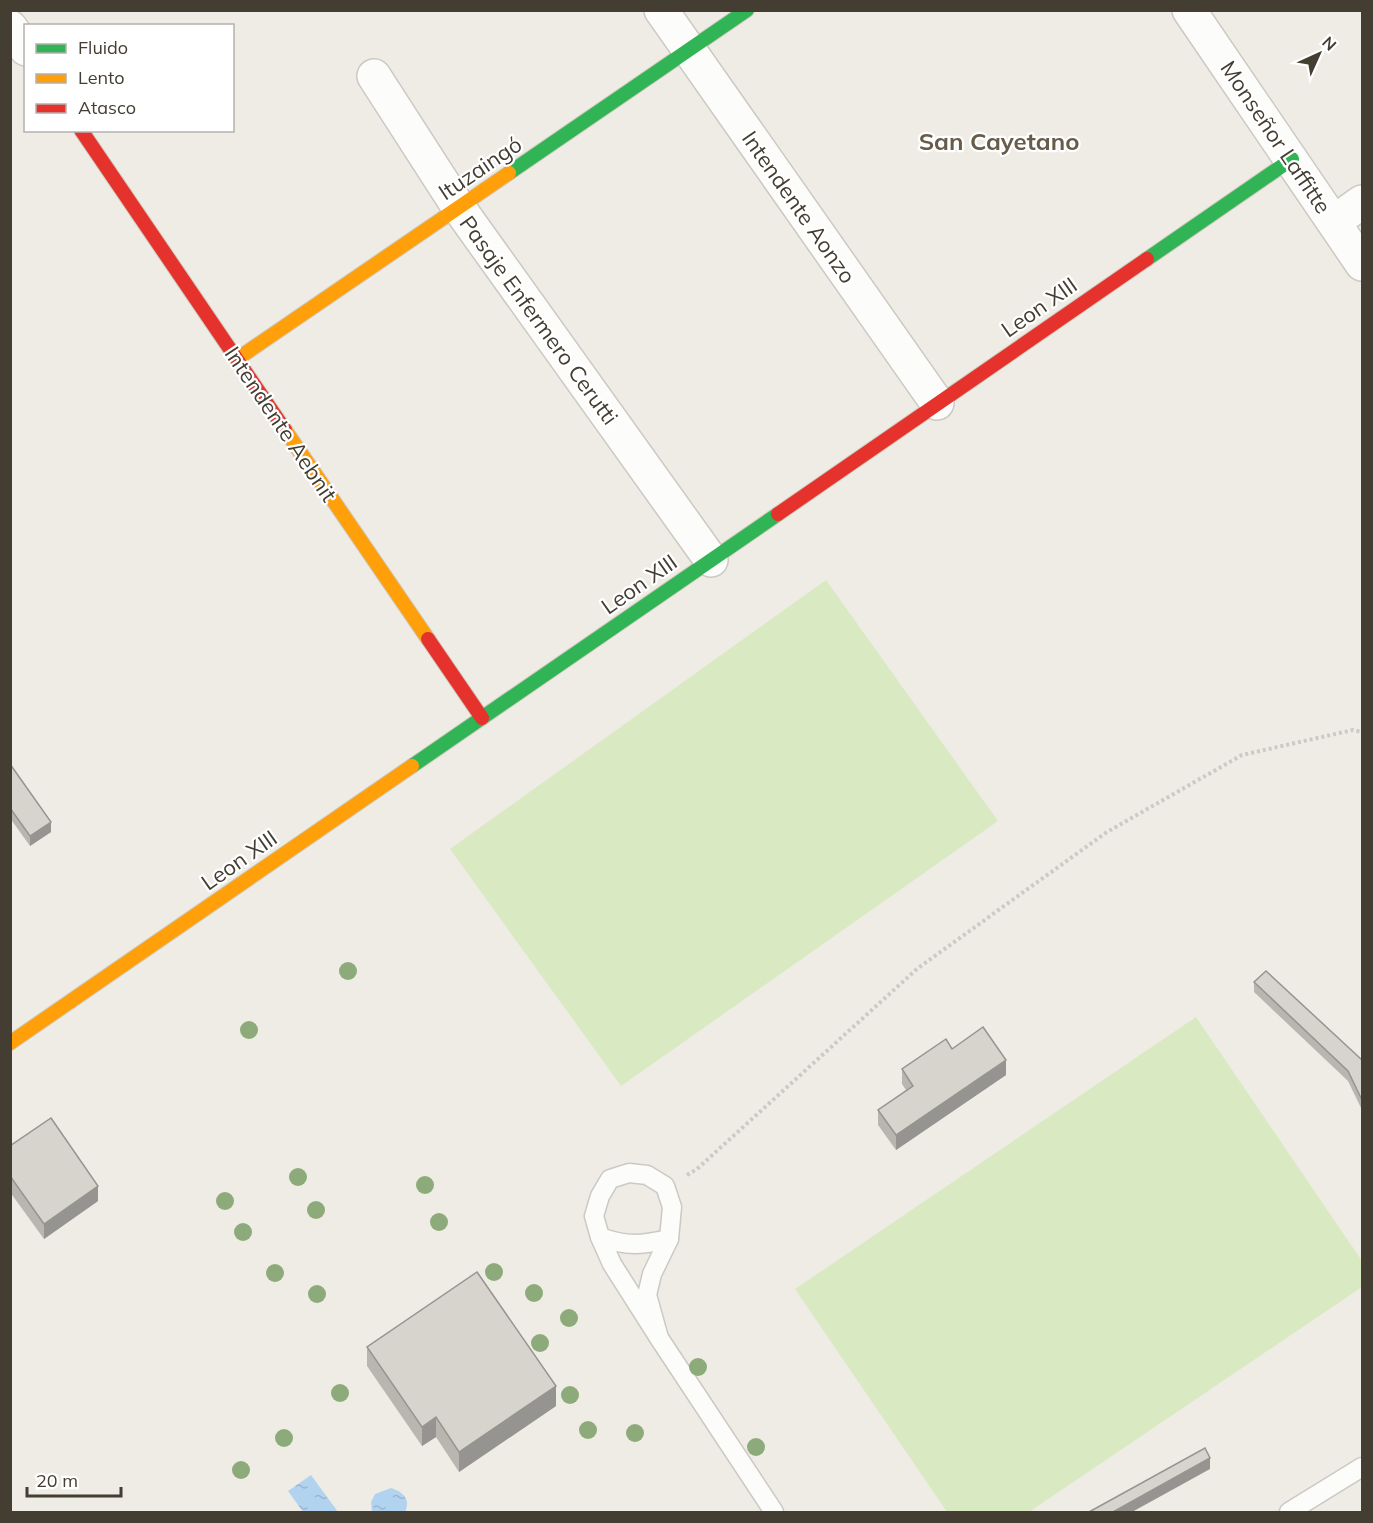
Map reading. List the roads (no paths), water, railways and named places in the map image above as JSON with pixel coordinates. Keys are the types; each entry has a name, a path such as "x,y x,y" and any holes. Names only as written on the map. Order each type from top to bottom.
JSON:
{"street":[{"name":"Intendente Aonzo","path":"661,10 937,403"},
{"name":"Ituzaingó","path":"237,359 747,10"},
{"name":"Monseñor Laffitte","path":"1189,10 1362,264"},
{"path":"10,27 24,47"},
{"name":"Pasaje Enfermero Cerutti","path":"374,76 459,208 711,560"},
{"name":"Intendente Aebnit","path":"82,132 482,718"},
{"name":"Leon XIII","path":"10,1043 1292,159"},
{"path":"1334,222 1362,202"}],"lane":[{"path":"658,1338 647,1295 652,1274 669,1239 672,1207 665,1186 647,1175 628,1173 610,1179 600,1196 594,1216 600,1237 612,1264 658,1338 774,1512"},
{"path":"600,1237 618,1244 642,1245 669,1239"},
{"path":"1289,1512 1362,1467"}],"water":[{"path":"311,1475 338,1512 303,1512 288,1491"},
{"path":"391,1488 405,1497 407,1507 405,1512 372,1512 371,1502 375,1494"}],"district":[{"name":"San Cayetano","path":"999,142"}]}
